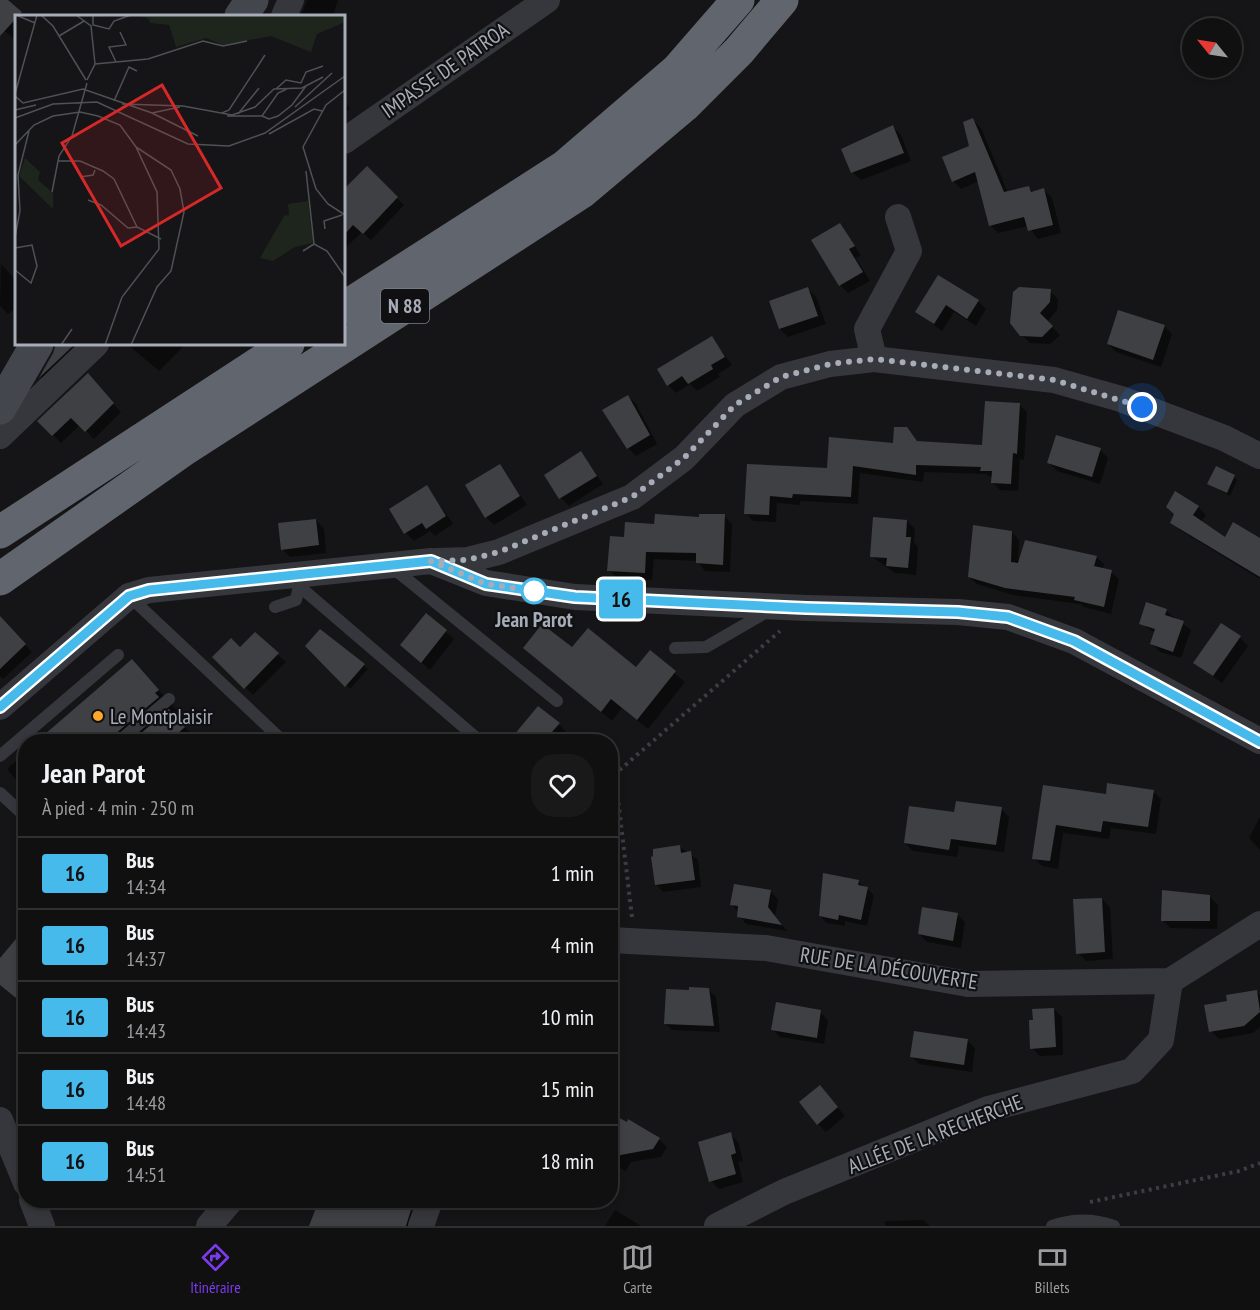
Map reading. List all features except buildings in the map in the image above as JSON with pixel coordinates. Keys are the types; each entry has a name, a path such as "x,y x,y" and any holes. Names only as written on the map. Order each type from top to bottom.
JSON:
{"highway":[{"name":"N 88","path":"345,307 564,167 677,70 738,0"},
{"name":"N 88","path":"0,579 192,444 582,192 684,106 739,51 782,0"},
{"path":"0,532 286,345"}],"street":[{"path":"242,15 252,0"},
{"path":"284,15 291,0"},
{"name":"IMPASSE DE PATROA","path":"345,140 547,0"},
{"path":"874,359 867,329 909,251 898,217"},
{"path":"0,408 37,345"},
{"path":"0,436 95,345"},
{"path":"0,707 129,596 149,590 301,580 390,565 467,560 499,552 632,497 684,458 735,405 781,377 830,364 874,359 1054,380 1121,399 1224,438 1260,456"},
{"path":"431,561 486,584 554,594 776,607 958,612 1008,617 1074,641 1260,741"},
{"path":"1170,981 1260,924"},
{"name":"RUE DE LA DÉCOUVERTE","path":"623,940 766,948 968,984 1170,981"},
{"name":"ALLÉE DE LA RECHERCHE","path":"717,1226 784,1192 988,1109 1132,1071 1161,1040 1170,981"},
{"path":"0,1120 18,1164"},
{"path":"35,1208 42,1226"},
{"path":"209,1226 224,1208"},
{"path":"421,1226 427,1208"}],"lane":[{"path":"390,565 557,701"},
{"path":"275,607 296,600 301,580 472,734"},
{"path":"129,596 276,734"},
{"path":"675,648 706,647 776,607"},
{"path":"26,734 118,655"},
{"path":"127,734 169,699"},
{"path":"0,756 18,741"},
{"path":"0,793 18,810"},
{"path":"1052,1226 1065,1221 1103,1222 1114,1226"}],"path":[{"path":"618,771 766,643"},
{"path":"618,836 623,940"},
{"path":"1065,1221 1090,1202 1239,1171 1260,1163"}],"bus line":[{"name":"16","path":"0,707 129,596 149,590 431,561 486,584 575,597 806,608 958,612 1008,617 1074,641 1260,742"}],"place":[{"name":"Jean Parot","path":"534,591"},
{"name":"Le Montplaisir","path":"98,716"}],"route":[{"path":"534,591 486,584 431,561 467,560 499,552 632,497 684,458 735,405 781,377 830,364 874,359 985,370 1054,380 1142,407"}]}
